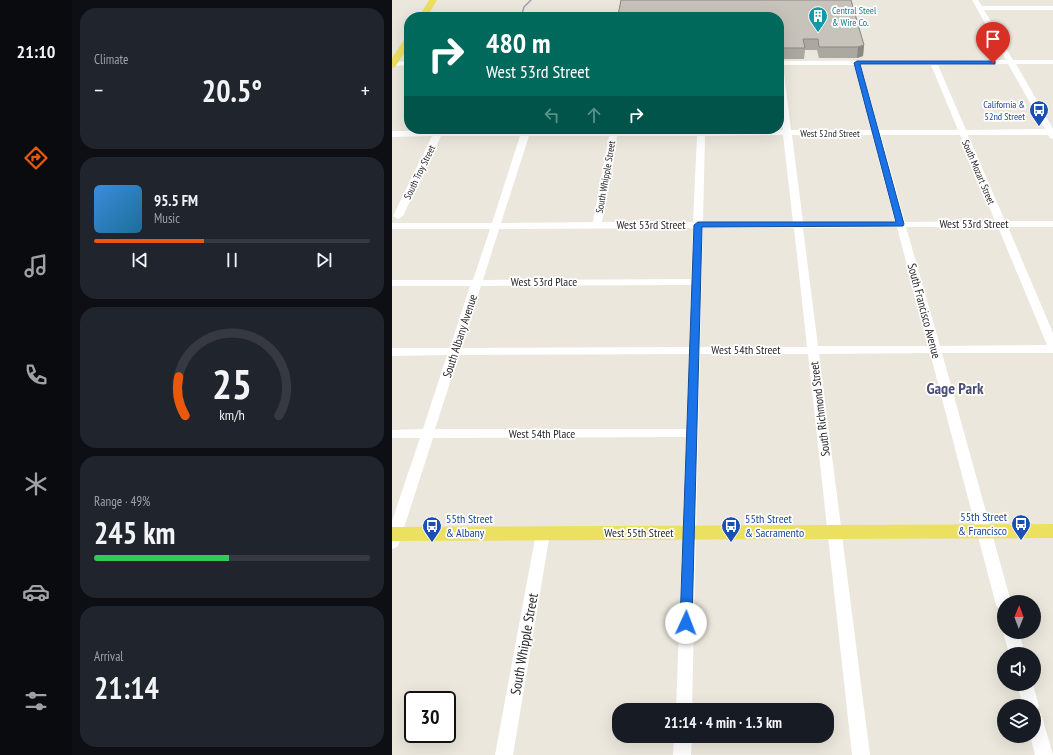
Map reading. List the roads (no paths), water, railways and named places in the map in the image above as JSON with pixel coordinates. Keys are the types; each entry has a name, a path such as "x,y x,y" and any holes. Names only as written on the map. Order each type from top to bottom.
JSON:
{"main road":[{"path":"426,12 434,0"},
{"path":"392,64 404,46"},
{"name":"West 55th Street","path":"393,537 543,533 1053,531"}],"street":[{"path":"975,0 1052,134"},
{"path":"980,8 1051,8 1053,14"},
{"path":"784,63 1053,62"},
{"name":"South Francisco Avenue","path":"857,63 1001,595"},
{"name":"South Mozart Street","path":"934,63 1053,348"},
{"path":"392,64 404,64"},
{"name":"South Richmond Street","path":"784,102 861,755"},
{"name":"West 52nd Street","path":"784,133 963,132 1052,134"},
{"name":"West 52nd Street","path":"392,134 404,133"},
{"name":"South Troy Street","path":"398,216 438,134"},
{"name":"South Albany Avenue","path":"393,537 526,134"},
{"name":"South Whipple Street","path":"597,225 613,134"},
{"path":"684,703 701,134"},
{"name":"West 53rd Street","path":"392,226 1053,224"},
{"name":"West 53rd Place","path":"392,283 696,282"},
{"name":"West 54th Street","path":"392,352 935,350 1053,348"},
{"name":"West 54th Place","path":"392,434 692,433"},
{"name":"South Whipple Street","path":"504,755 543,533"},
{"path":"682,755 683,743"},
{"path":"1041,743 1044,755"}],"railway":[{"path":"522,12 524,7 531,0"}],"place":[{"name":"Central Steel & Wire Co.","path":"818,33"},
{"name":"California & 52nd Street","path":"1039,127"},
{"name":"55th Street & Francisco","path":"1021,541"},
{"name":"55th Street & Albany","path":"432,543"},
{"name":"55th Street & Sacramento","path":"731,543"}],"district":[{"name":"Gage Park","path":"955,388"}]}
